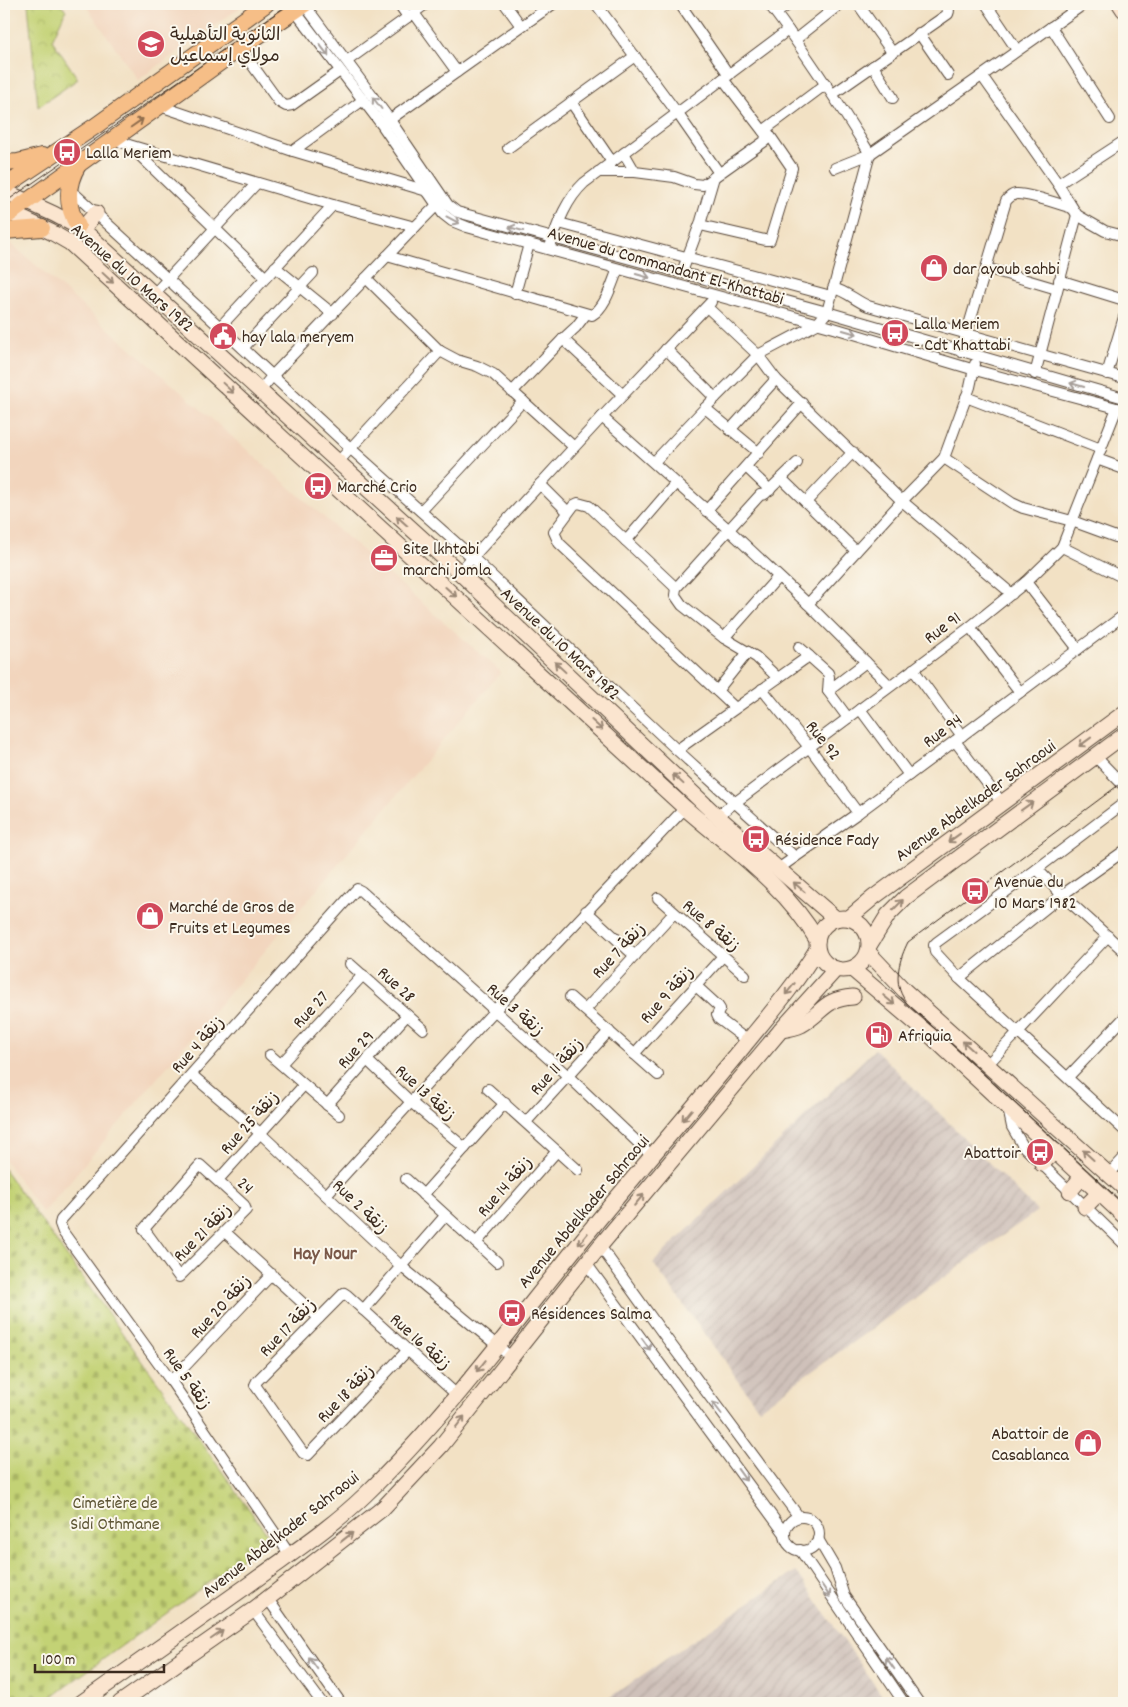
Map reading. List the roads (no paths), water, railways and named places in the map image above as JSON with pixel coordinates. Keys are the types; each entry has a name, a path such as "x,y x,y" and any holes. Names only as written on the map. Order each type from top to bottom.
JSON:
{"main road":[{"path":"4,187 94,126 266,4"},
{"path":"1120,4 1124,10"},
{"path":"6,214 78,165 122,142 160,106 301,6"},
{"path":"4,163 18,162 54,153"},
{"path":"78,165 71,179 68,196 71,212 80,227 96,213"},
{"name":"Avenue du 10 Mars 1982","path":"4,191 80,227 459,572 717,816 778,869 842,918"},
{"name":"Avenue du 10 Mars 1982","path":"6,214 42,228 70,243 686,808 781,891 798,910 817,944"},
{"path":"4,231 42,228"},
{"name":"Avenue Abdelkader Sahraoui","path":"842,918 874,897 1124,713"},
{"name":"Avenue Abdelkader Sahraoui","path":"869,948 888,915 906,896 1124,735"},
{"path":"844,969 859,965 869,948 868,935 864,928 858,922 842,918 824,926 817,944 824,962 844,969 932,1037 1124,1216"},
{"name":"Avenue Abdelkader Sahraoui","path":"81,1703 290,1555 350,1509 365,1495 457,1396 801,976 817,944"},
{"path":"869,948 904,990 1124,1188"},
{"name":"Avenue Abdelkader Sahraoui","path":"120,1703 268,1599 383,1508 441,1446 586,1263 781,1030 844,969"},
{"path":"781,1030 799,1026 831,1001 853,996"},
{"path":"1042,1164 1055,1151"},
{"path":"1070,1191 1082,1177"},
{"path":"1086,1206 1099,1193"},
{"path":"149,1655 162,1674"}],"street":[{"path":"399,4 411,15 457,72"},
{"path":"347,61 426,4"},
{"path":"505,4 521,26"},
{"path":"386,122 553,4"},
{"path":"596,4 678,114 717,175"},
{"path":"680,4 726,77 792,168 770,240 700,225"},
{"path":"654,462 704,408 758,355 817,324 827,312 870,154 796,39 769,4"},
{"path":"776,13 790,4"},
{"path":"796,39 840,4"},
{"path":"858,4 892,52"},
{"path":"833,94 949,13 944,4"},
{"path":"986,4 1017,50"},
{"path":"835,168 870,154 1084,4"},
{"name":"Avenue du Commandant El-Khattabi","path":"301,6 347,61 440,202 443,214 452,221 975,370 1120,409"},
{"name":"Avenue du Commandant El-Khattabi","path":"301,6 340,70 363,100 386,122 427,191 456,212 827,312 1035,374 1124,398"},
{"path":"1050,27 1110,119"},
{"path":"550,250 559,223 574,192 788,30"},
{"path":"919,33 948,75"},
{"path":"240,48 279,102 286,106 292,105 340,70"},
{"path":"508,148 635,56"},
{"path":"873,66 893,98"},
{"path":"982,76 1075,211 1035,374"},
{"path":"764,130 826,84"},
{"path":"293,151 363,100"},
{"path":"571,102 612,162"},
{"path":"160,106 293,151 427,191"},
{"path":"598,172 635,172 674,177 703,185 765,141 764,130"},
{"path":"122,142 257,183 415,227"},
{"path":"122,142 265,277"},
{"path":"1058,184 1123,144"},
{"path":"624,153 635,172"},
{"path":"682,272 717,175"},
{"path":"154,294 257,183"},
{"path":"76,195 350,448 472,557 734,803 795,857"},
{"path":"961,352 1006,201 1009,197 1022,195 1075,211 1105,231 1124,236"},
{"path":"260,391 273,375 440,202"},
{"path":"220,327 332,204"},
{"path":"559,223 688,258 832,292 845,292 858,302 868,306 1040,356 1124,378"},
{"path":"515,294 529,244"},
{"path":"387,256 592,315 596,313 608,293 618,269"},
{"path":"275,267 332,314"},
{"path":"986,268 1124,300"},
{"path":"243,348 313,273"},
{"path":"366,278 440,351 493,374 574,447"},
{"path":"459,572 602,417 707,307 715,296"},
{"path":"707,307 758,355 776,378 902,501 1012,594"},
{"path":"512,392 576,327 586,314"},
{"path":"1107,374 1124,317"},
{"path":"563,339 623,395"},
{"path":"666,349 715,398"},
{"path":"338,462 440,351"},
{"path":"808,604 944,458 975,370 976,356"},
{"path":"730,430 776,378"},
{"path":"966,398 1099,454 1124,469"},
{"path":"421,511 523,401"},
{"path":"706,511 759,454 802,403"},
{"path":"704,408 759,454"},
{"name":"Rue 91","path":"717,816 970,627 1026,582 1062,546 1099,454 1120,409"},
{"path":"602,417 728,529 808,604 890,686"},
{"path":"806,502 853,452"},
{"path":"944,458 1012,503 1023,508 1072,521 1124,540"},
{"path":"778,678 748,652 724,638 678,600 675,595 676,588 728,529 760,495 770,490 797,463"},
{"path":"746,467 770,490"},
{"path":"782,479 856,551"},
{"path":"626,541 676,483"},
{"path":"540,484 568,512"},
{"path":"676,588 589,506 578,502 568,512 554,532 559,543 735,708"},
{"path":"1062,546 1124,578"},
{"path":"724,638 778,577"},
{"path":"1026,582 1078,649"},
{"name":"Rue 94","path":"778,869 858,813 1124,614"},
{"path":"970,627 1020,692"},
{"path":"799,647 828,674 828,690 848,718"},
{"path":"716,691 748,652"},
{"path":"677,750 809,656"},
{"path":"828,690 866,662"},
{"path":"913,670 1002,803"},
{"name":"Rue 92","path":"762,689 809,747 858,813"},
{"path":"860,709 909,775"},
{"path":"1095,756 1124,786"},
{"path":"1124,803 934,945 935,952 959,978 1124,1130"},
{"path":"326,1196 586,911 686,808"},
{"path":"959,978 1062,895 1124,851"},
{"path":"1037,869 1062,895 1124,951"},
{"name":"Rue 3 زنقة","path":"357,889 568,1076 652,1156"},
{"name":"Rue 4 زنقة","path":"61,1220 357,889"},
{"name":"Rue 8 زنقة","path":"658,898 745,976"},
{"path":"586,911 635,956"},
{"name":"Rue 7 زنقة","path":"585,1010 674,913"},
{"path":"988,1064 1108,936"},
{"name":"Rue 9 زنقة","path":"634,1054 723,956"},
{"name":"Rue 28","path":"350,964 423,1029"},
{"name":"Rue 27","path":"281,1064 362,975"},
{"path":"696,985 718,1006 720,1012 717,1015 719,1019 748,1041"},
{"path":"570,997 658,1075"},
{"name":"Rue 29","path":"327,1105 407,1015"},
{"path":"1068,1077 1124,1018"},
{"name":"Rue 11 زنقة","path":"526,1122 609,1031"},
{"path":"270,1055 339,1115"},
{"name":"Rue 13 زنقة","path":"367,1060 412,1103 465,1148"},
{"name":"Rue 2 زنقة","path":"192,1075 260,1133 402,1268 511,1357"},
{"name":"Rue 25 زنقة","path":"218,1180 304,1085"},
{"path":"488,1089 578,1170"},
{"path":"423,1195 505,1104"},
{"path":"1008,1108 1012,1127 1019,1140 1124,1244"},
{"name":"Rue 14 زنقة","path":"476,1243 557,1151"},
{"path":"1109,1174 1124,1158"},
{"name":"24","path":"179,1277 144,1229 200,1165 247,1208"},
{"path":"406,1179 497,1262"},
{"name":"Rue 21 زنقة","path":"179,1277 247,1208"},
{"name":"Rue 16 زنقة","path":"363,1310 402,1268 445,1216"},
{"name":"Rue 5 زنقة","path":"61,1220 60,1224 63,1232 171,1381 290,1555"},
{"path":"225,1232 319,1318"},
{"path":"600,1246 798,1517"},
{"path":"586,1263 785,1534 790,1546 800,1550 811,1548 818,1539 819,1533 815,1522 804,1517 798,1517 789,1523 785,1534"},
{"name":"Rue 20 زنقة","path":"171,1381 272,1274"},
{"name":"Rue 16 زنقة","path":"344,1293 457,1396"},
{"name":"Rue 17 زنقة","path":"306,1455 255,1384 344,1293"},
{"name":"Rue 18 زنقة","path":"306,1455 407,1351"},
{"path":"818,1539 835,1568 844,1596 918,1703"},
{"path":"800,1550 904,1703"},
{"path":"268,1599 341,1703"},
{"path":"253,1610 321,1702 332,1692"}],"tram line":[{"path":"4,203 289,4"},
{"path":"1124,781 908,942 902,955 898,976 900,990 904,1000 910,1007 1124,1204"}],"place":[{"name":"الثانوية التأهيلية مولاي إسماعيل","path":"151,44"},
{"name":"Lalla Meriem","path":"67,152"},
{"name":"dar ayoub sahbi","path":"934,268"},
{"name":"Lalla Meriem - Cdt Khattabi","path":"895,333"},
{"name":"hay lala meryem","path":"223,336"},
{"name":"Marché Crio","path":"318,486"},
{"name":"Site lkhtabi marchi jomla","path":"384,558"},
{"name":"Résidence Fady","path":"756,839"},
{"name":"Avenue du 10 Mars 1982","path":"975,891"},
{"name":"Marché de Gros de Fruits et Legumes","path":"150,916"},
{"name":"Afriquia","path":"879,1035"},
{"name":"Abattoir","path":"1040,1152"},
{"name":"Résidences Salma","path":"512,1313"},
{"name":"Abattoir de Casablanca","path":"1088,1443"}],"district":[{"name":"Hay Nour","path":"325,1252"}],"park label":[{"name":"Cimetière de Sidi Othmane","path":"115,1512"}]}
